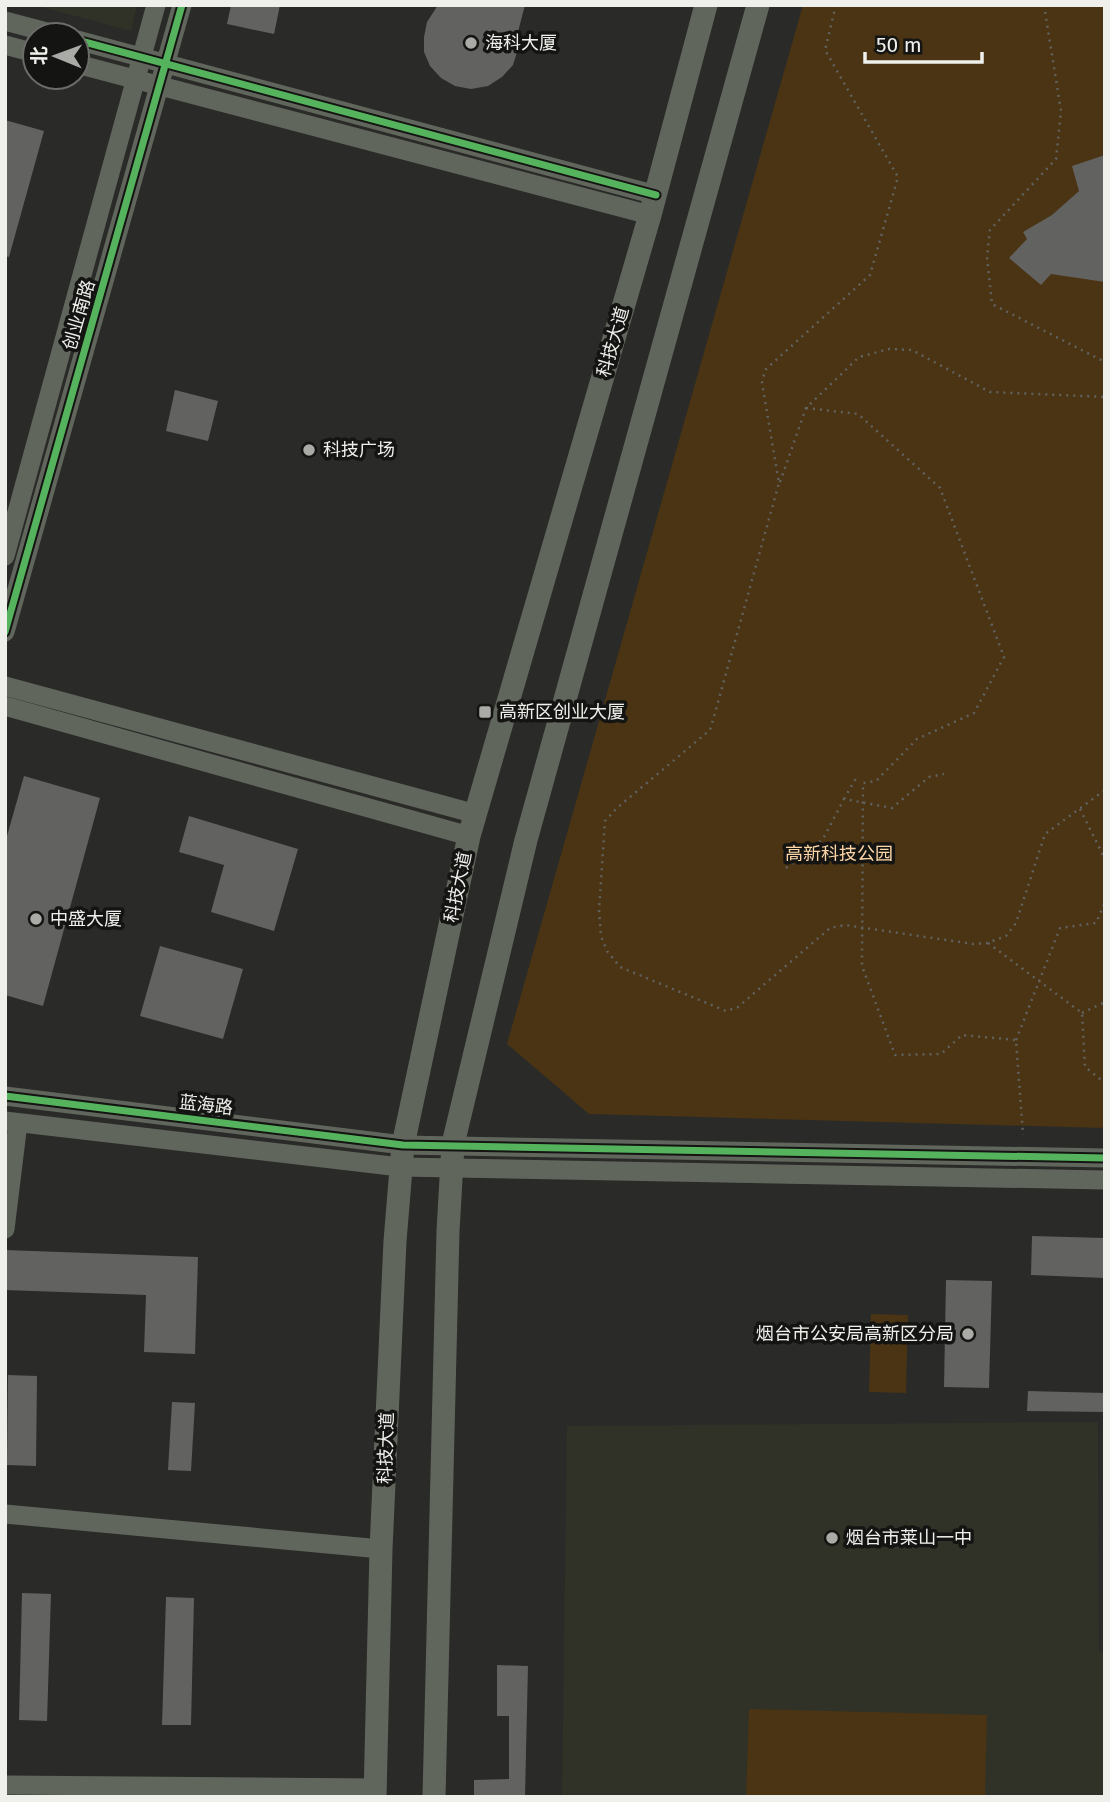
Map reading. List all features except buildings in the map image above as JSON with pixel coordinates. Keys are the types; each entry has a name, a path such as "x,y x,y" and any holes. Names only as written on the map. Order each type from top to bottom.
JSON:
{"main road":[{"name":"科技大道","path":"375,1792 382,1549 401,1156 472,825 653,205 706,5"},
{"path":"434,1797 448,1231 453,1144 526,840 758,5"}],"street":[{"name":"创业南路","path":"5,556 156,5"},
{"name":"创业南路","path":"5,632 182,5"},
{"path":"91,44 653,205"},
{"path":"91,68 653,205"},
{"path":"5,686 472,825"},
{"path":"5,706 472,825"},
{"name":"蓝海路","path":"5,1096 401,1156"},
{"path":"5,1229 12,1122 401,1156 452,1168 1105,1180"},
{"path":"401,1156 453,1144 1105,1158"},
{"path":"5,1514 382,1549"},
{"path":"5,1785 375,1792"}],"path":[{"path":"779,482 762,383 765,370 870,275 898,177 825,50 836,5"},
{"path":"1044,5 1061,111 1056,159 990,230 987,257 992,304 1105,362"},
{"path":"1105,397 990,392 912,350 889,349 859,357 806,408 779,482 710,730 605,821 599,910 601,936 607,951 620,967 726,1011 738,1007 830,928 845,925 973,944 987,943 1006,936 1016,923 1045,834 1105,790"},
{"path":"806,408 859,414 940,488 1004,657 974,713 917,739 876,781 863,783 862,966 895,1055 941,1054 962,1035 1016,1040"},
{"path":"844,799 892,808 929,777 944,774"},
{"path":"786,868 823,839 856,778"},
{"path":"1080,808 1105,859"},
{"path":"1023,1135 1016,1040 1060,928 1096,923 1105,902"},
{"path":"987,943 1082,1013"},
{"path":"1082,1013 1105,1002"},
{"path":"1082,1013 1085,1067 1105,1083"}],"shaded area":[{"path":"34,5 137,5 131,31"},
{"name":"烟台市莱山一中","path":"1098,1422 1099,1651 1105,1652 1105,1797 562,1797 567,1426"}],"green space":[{"name":"高新科技公园","path":"803,5 1105,5 1105,1128 589,1114 507,1044"},
{"path":"871,1314 908,1315 906,1393 869,1392"},
{"path":"749,1709 987,1715 985,1797 746,1797"}],"cycle path":[{"path":"5,632 182,5"},
{"path":"91,44 656,195"},
{"path":"5,1096 403,1145 1105,1158"}],"place":[{"name":"海科大厦","path":"471,43"},
{"name":"科技广场","path":"309,450"},
{"name":"高新区创业大厦","path":"485,712"},
{"name":"中盛大厦","path":"36,919"},
{"name":"烟台市公安局高新区分局","path":"968,1334"},
{"name":"烟台市莱山一中","path":"832,1538"}]}
